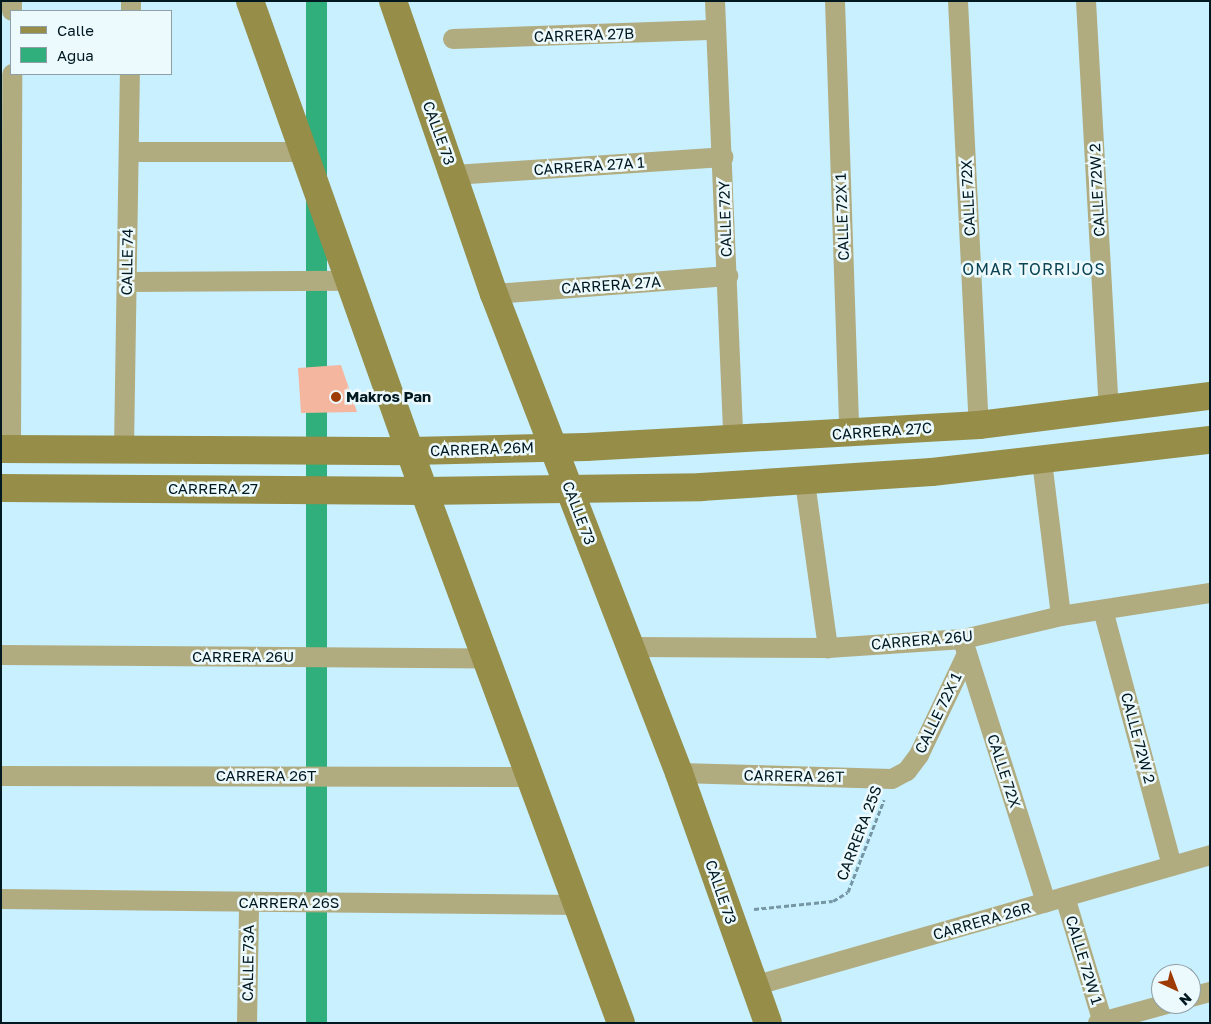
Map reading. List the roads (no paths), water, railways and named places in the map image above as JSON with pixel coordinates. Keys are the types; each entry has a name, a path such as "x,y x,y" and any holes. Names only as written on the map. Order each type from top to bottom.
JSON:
{"main road":[{"path":"250,1 424,491 621,1023"},
{"name":"CALLE 73","path":"393,1 494,294 679,773 768,1023"},
{"name":"CARRERA 27C","path":"553,446 849,434 979,424 1210,396"},
{"path":"424,491 526,488 569,490 805,482 1042,461 1210,440"},
{"name":"CARRERA 26M","path":"410,451 553,446"},
{"path":"6,449 410,451"},
{"name":"CARRERA 27","path":"1,488 424,491"}],"street":[{"name":"CALLE 72Y","path":"715,1 728,276 733,438"},
{"name":"CALLE 72X 1","path":"835,1 849,434"},
{"name":"CALLE 72X","path":"958,1 979,424"},
{"name":"CALLE 72W 2","path":"1086,1 1108,409"},
{"name":"CARRERA 27B","path":"453,39 716,30"},
{"path":"6,449 12,75"},
{"name":"CALLE 74","path":"124,450 130,75"},
{"path":"129,152 304,152"},
{"name":"CARRERA 27A 1","path":"454,175 723,157"},
{"name":"CARRERA 27A","path":"494,294 728,276"},
{"path":"127,282 349,281"},
{"path":"1042,461 1061,616"},
{"path":"805,482 828,648"},
{"name":"CARRERA 26U","path":"630,647 828,648 965,646 1061,616 1210,593"},
{"name":"CALLE 72W 2","path":"1103,610 1172,866"},
{"name":"CALLE 72X 1","path":"899,775 965,646"},
{"name":"CALLE 72X","path":"965,646 1055,900"},
{"name":"CARRERA 26U","path":"1,656 486,658"},
{"name":"CARRERA 26T","path":"679,773 899,775"},
{"name":"CARRERA 26T","path":"1,776 530,777"},
{"name":"CARRERA 26R","path":"754,986 1210,855"},
{"name":"CARRERA 26S","path":"1,899 577,905"},
{"name":"CALLE 72W 1","path":"1055,900 1101,1022"},
{"name":"CALLE 73A","path":"247,1023 249,903"},
{"path":"1101,1022 1151,1008"}],"water":[{"path":"306,1 327,1 327,1023 306,1023"}],"place":[{"name":"Makros Pan","path":"336,397"}],"district":[{"name":"OMAR TORRIJOS","path":"1034,269"}]}
